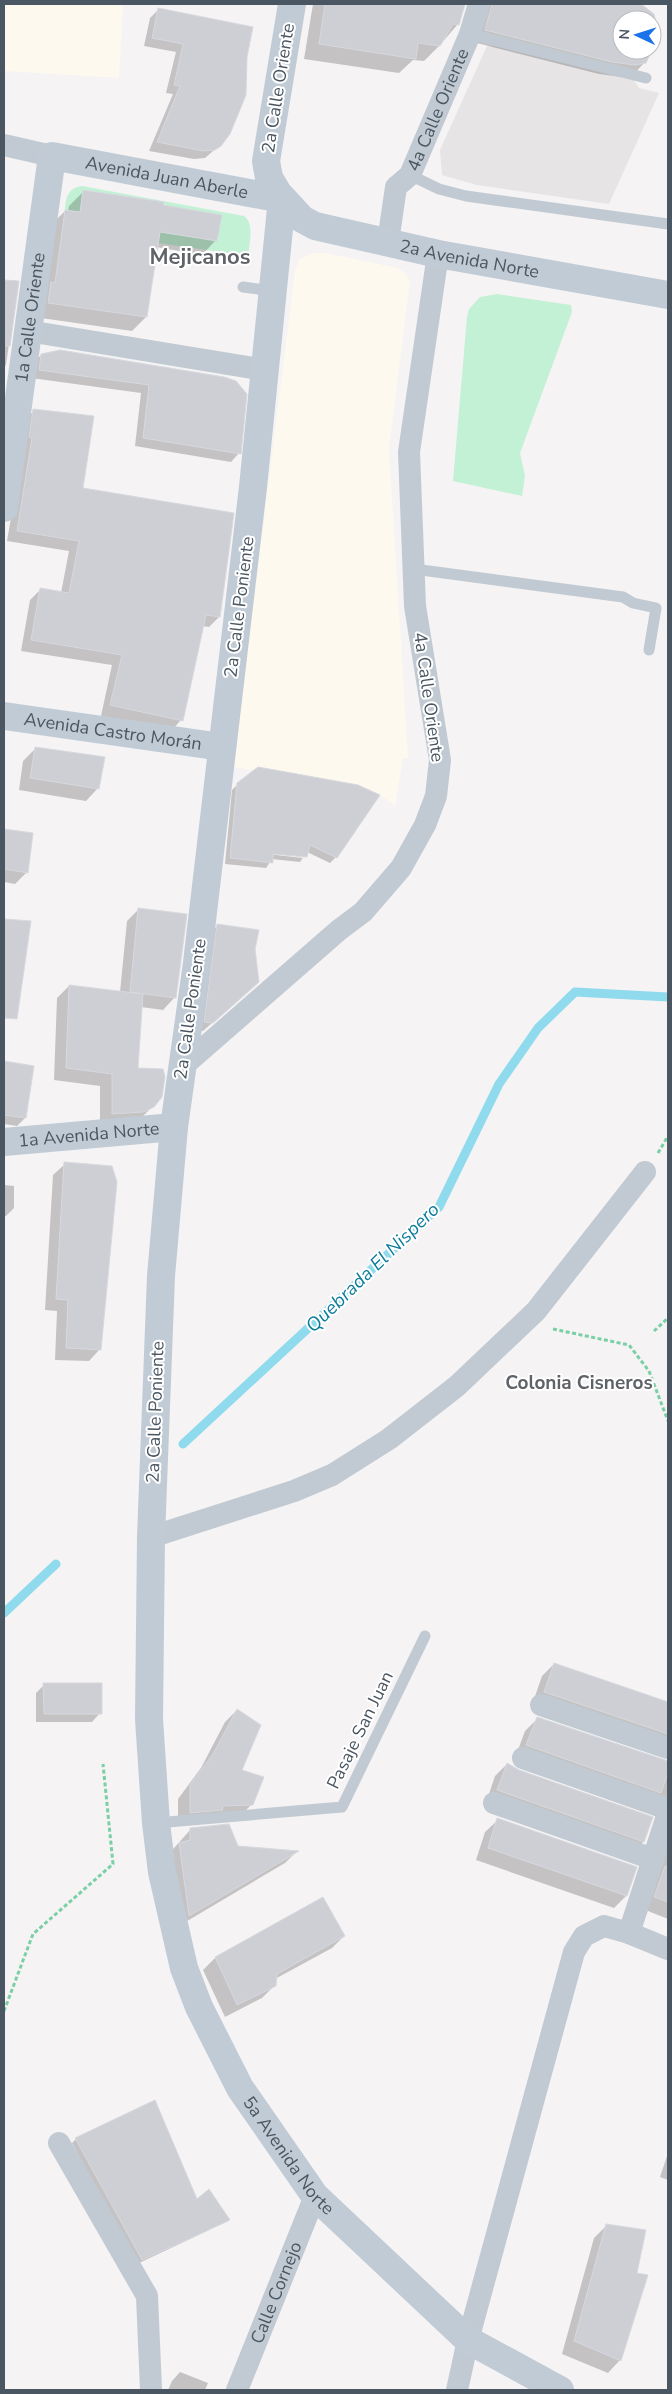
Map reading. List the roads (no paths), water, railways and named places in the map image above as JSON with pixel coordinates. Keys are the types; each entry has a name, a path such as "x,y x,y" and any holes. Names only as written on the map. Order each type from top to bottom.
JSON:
{"main road":[{"name":"2a Calle Oriente","path":"282,198 270,178 267,152 292,4"},
{"name":"Avenida Juan Aberle","path":"52,156 282,198"},
{"name":"1a Calle Oriente","path":"5,495 52,156"},
{"name":"2a Avenida Norte","path":"282,198 302,219 314,226 340,234 388,242 438,254 668,295"},
{"name":"2a Calle Poniente","path":"156,1823 149,1719 151,1537 161,1276 174,1127 197,963 222,747 246,486 265,370 282,198"},
{"name":"Avenida Castro Morán","path":"4,716 222,747"},
{"name":"1a Avenida Norte","path":"4,1142 174,1127"},
{"name":"5a Avenida Norte","path":"156,1823 162,1872 172,1920 184,1968 199,2007 240,2088 315,2196 468,2340 560,2390"}],"street":[{"name":"4a Calle Oriente","path":"388,242 396,187 410,175 470,34 479,4"},
{"path":"4,145 52,156"},
{"name":"4a Calle Oriente","path":"182,1066 362,912 401,868 425,825 436,796 440,760 416,606 409,452 438,254"},
{"path":"28,331 265,370"},
{"path":"151,1537 294,1491 332,1475 389,1438 457,1386 536,1311 645,1172"},
{"path":"541,1705 668,1748"},
{"path":"523,1758 668,1809"},
{"path":"494,1803 659,1855"},
{"path":"629,1933 659,1855 668,1813"},
{"path":"457,2390 468,2340 574,1952 584,1936 604,1926 629,1933 668,1949"},
{"path":"59,2143 147,2296 151,2390"},
{"name":"Calle Cornejo","path":"238,2390 315,2196"}],"lane":[{"path":"470,34 646,78"},
{"path":"410,175 439,189 466,196 668,224"},
{"path":"243,287 273,291"},
{"path":"414,569 623,597 633,603 656,608 649,650"},
{"name":"Pasaje San Juan","path":"156,1823 342,1807 425,1636"}],"waterway":[{"name":"Quebrada El Nispero","path":"183,1444 439,1207 499,1084 538,1028 575,992 668,997"},
{"name":"Quebrada El Nispero","path":"4,1613 56,1564"}],"district":[{"name":"Mejicanos","path":"200,256"},
{"name":"Colonia Cisneros","path":"579,1382"}]}
